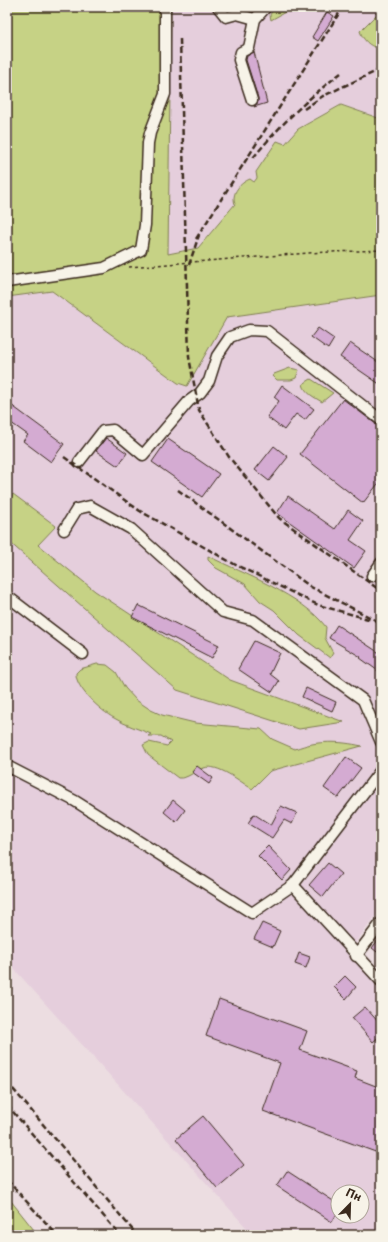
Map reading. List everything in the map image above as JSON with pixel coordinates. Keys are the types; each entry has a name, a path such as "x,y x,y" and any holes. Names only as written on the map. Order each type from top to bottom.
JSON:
{"street":[{"path":"7,282 104,268 141,250 145,225 148,143 150,133 165,94 165,7"},
{"path":"218,7 226,17 238,14 255,19"},
{"path":"252,100 240,60 241,52 249,48 255,19 266,7"},
{"path":"79,462 103,431 113,430 143,455 189,400 200,393 209,381 217,356 230,337 249,330 267,331 381,418"},
{"path":"64,530 77,509 90,506 131,529 222,612 253,620 363,700 379,741 381,742"},
{"path":"372,576 381,563"},
{"path":"7,596 84,654"},
{"path":"7,766 75,801 252,913 292,885 381,770"},
{"path":"292,885 356,956 381,981"},
{"path":"356,956 381,923"}],"path":[{"path":"127,267 308,253 381,250"}],"shaded area":[{"path":"171,7 381,7 381,119 341,105 298,129 198,248 168,254"},
{"path":"52,291 178,383 187,386 226,317 381,295 381,770 293,885 381,981 381,1235 253,1235 7,961 7,297"},
{"path":"381,779 381,909 355,943 300,887"}],"green space":[{"path":"7,7 171,7 168,254 198,248 235,204 234,196 237,189 250,179 254,182 257,178 256,172 277,141 285,144 298,129 341,105 381,119 381,295 227,317 187,386 178,383 52,291 7,297"},
{"path":"274,7 291,7 271,20 270,15"},
{"path":"381,10 381,47 378,48 367,42 360,31"},
{"path":"290,368 299,370 296,378 291,380 277,380 273,376 274,374"},
{"path":"311,379 333,393 322,402 308,392 304,387 303,384"},
{"path":"13,494 56,526 38,545 95,591 230,680 344,722 299,729 177,690 7,540 7,503"},
{"path":"208,556 272,586 288,595 316,616 326,627 325,638 333,653 330,658 299,635 274,610 260,601 245,584 216,568 208,560"},
{"path":"97,664 107,665 116,672 125,688 136,700 162,715 195,723 261,729 272,739 295,749 312,744 328,742 362,746 270,771 252,789 229,774 209,767 200,769 188,776 178,778 148,755 143,745 149,742 167,746 171,742 161,736 148,736 151,734 127,725 109,715 96,705 84,692 77,679 76,673 80,669"},
{"path":"7,1196 38,1235 12,1235 7,1233"}],"building":[{"path":"327,12 334,16 318,41 312,37"},
{"path":"254,52 267,103 254,107 258,102 258,98 246,60 247,56"},
{"path":"318,328 334,339 328,349 311,337"},
{"path":"350,343 381,364 381,385 340,357"},
{"path":"282,385 314,409 305,420 296,414 284,430 267,417 279,401 274,397"},
{"path":"343,399 381,428 381,480 363,503 300,454"},
{"path":"7,402 64,444 51,462 23,441 28,435 7,420"},
{"path":"106,438 127,453 118,466 96,451"},
{"path":"168,439 219,474 202,497 152,462"},
{"path":"274,446 288,457 269,481 255,470"},
{"path":"288,496 335,529 348,510 363,521 350,540 366,551 354,568 277,513"},
{"path":"138,605 219,645 212,658 132,617"},
{"path":"337,625 381,654 381,673 360,658 361,657 329,638"},
{"path":"254,641 280,653 270,674 279,681 272,692 238,669"},
{"path":"306,688 336,702 332,711 302,697"},
{"path":"346,757 361,768 338,798 324,788"},
{"path":"197,766 213,778 209,784 192,772"},
{"path":"173,800 185,810 176,822 164,812"},
{"path":"281,806 297,813 292,824 284,820 272,838 248,823 254,814 271,825"},
{"path":"268,846 291,870 282,880 258,856"},
{"path":"328,863 341,874 323,897 309,885"},
{"path":"262,923 280,931 273,947 254,939"},
{"path":"381,936 381,955 372,948"},
{"path":"299,953 310,957 306,968 295,964"},
{"path":"345,976 356,987 346,999 334,987"},
{"path":"219,999 307,1031 300,1050 357,1071 355,1078 381,1088 381,1154 263,1111 280,1063 206,1036"},
{"path":"365,1007 381,1025 381,1035 373,1042 352,1018"},
{"path":"203,1116 244,1165 217,1188 176,1139"},
{"path":"287,1171 330,1199 330,1221 277,1186"}],"railway":[{"path":"196,239 343,7"},
{"path":"180,39 189,357 199,410 229,457 279,518 381,591"},
{"path":"304,109 323,96 381,69"},
{"path":"253,158 294,113 341,73"},
{"path":"189,265 199,235"},
{"path":"64,457 140,511 234,564 318,605 372,620"},
{"path":"178,490 311,587 381,623"},
{"path":"7,1082 137,1235"},
{"path":"7,1105 120,1235"},
{"path":"7,1180 57,1235"}]}
